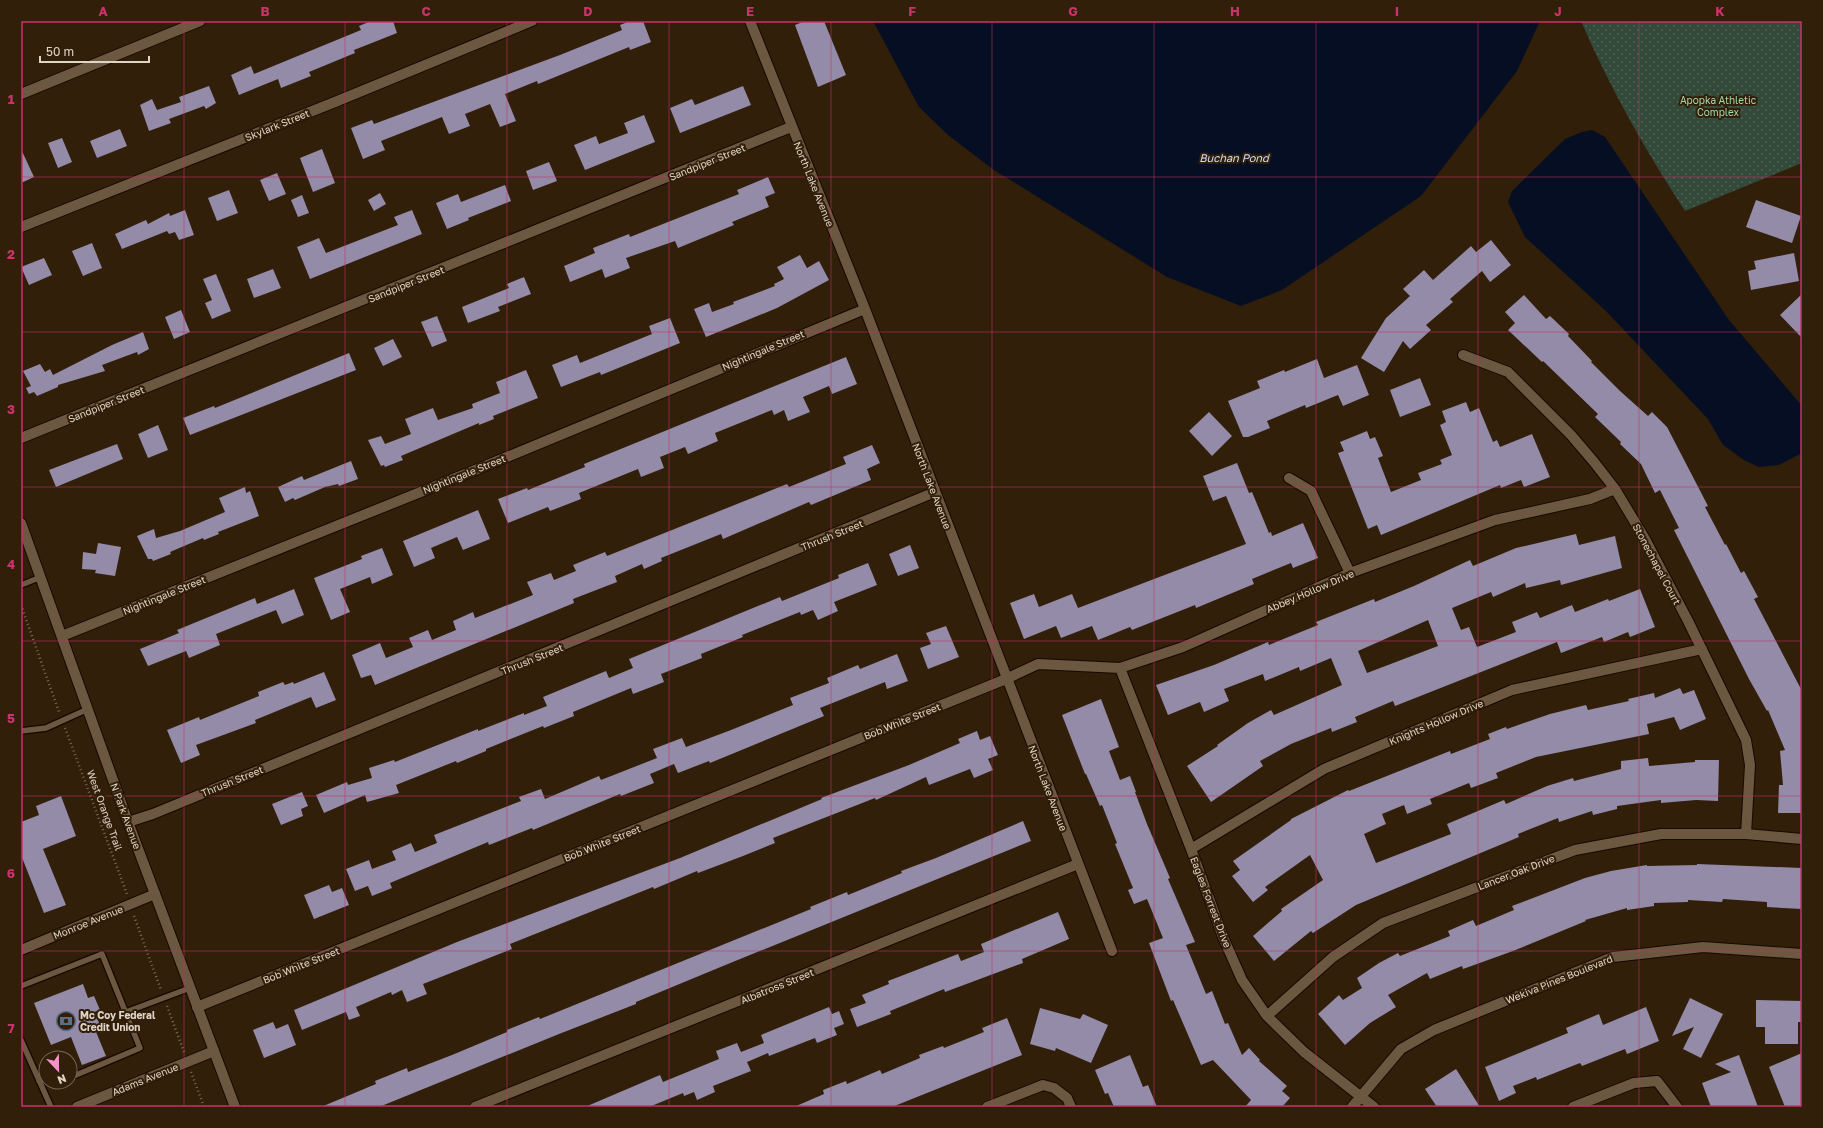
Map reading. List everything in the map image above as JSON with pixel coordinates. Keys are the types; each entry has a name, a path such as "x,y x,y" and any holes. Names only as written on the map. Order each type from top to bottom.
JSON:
{"street":[{"path":"21,94 200,21"},
{"name":"Skylark Street","path":"21,227 335,102 532,21"},
{"name":"North Lake Avenue","path":"750,21 864,309 1112,951"},
{"name":"Sandpiper Street","path":"21,438 791,127"},
{"name":"Nightingale Street","path":"62,636 480,468 864,309"},
{"name":"Stonechapel Court","path":"1463,355 1508,372 1571,435 1615,489 1645,538 1702,649 1746,740 1750,766 1746,834"},
{"path":"1289,478 1311,491 1350,573"},
{"name":"Abbey Hollow Drive","path":"1006,679 1038,664 1120,668 1183,647 1350,573 1496,520 1590,500 1615,489"},
{"name":"Thrush Street","path":"128,822 153,814 935,492"},
{"name":"N Park Avenue","path":"22,528 41,577 128,822 234,1107"},
{"name":"Knights Hollow Drive","path":"1191,849 1324,769 1512,690 1702,649"},
{"name":"Eagles Forrest Drive","path":"1120,668 1191,849 1223,937 1242,980 1267,1016 1304,1052 1374,1107"},
{"name":"Bob White Street","path":"197,1007 1006,679"},
{"name":"Lancer Oak Drive","path":"1267,1016 1332,957 1383,923 1575,850 1661,834 1746,834 1802,839"},
{"name":"Albatross Street","path":"475,1107 1078,864"},
{"name":"Monroe Avenue","path":"21,950 155,894"},
{"name":"Wekiva Pines Boulevard","path":"1352,1107 1401,1049 1434,1030 1613,957 1702,947 1802,954"},
{"name":"Adams Avenue","path":"77,1107 214,1051"},
{"path":"1573,1107 1634,1083 1657,1081 1677,1107"},
{"path":"988,1107 1044,1085 1054,1088 1067,1098 1071,1107"}],"lane":[{"path":"21,585 41,577"},
{"path":"21,731 46,728 88,709"},
{"path":"21,986 102,954 140,1048 78,1074"},
{"path":"126,1012 190,988"},
{"path":"21,1040 38,1079"},
{"path":"43,1090 50,1107"}],"path":[{"path":"21,605 56,704"},
{"name":"West Orange Trail","path":"67,733 126,894"},
{"path":"136,919 162,991"},
{"path":"166,1002 184,1054"},
{"path":"191,1073 204,1107"}],"green space":[{"name":"Apopka Athletic Complex","path":"1581,21 1802,21 1802,163 1685,211 1629,118 1592,46"},
{"path":"1704,21 1788,21 1778,24 1746,26"}],"water":[{"name":"Buchan Pond","path":"873,21 1540,21 1517,71 1421,196 1282,290 1241,306 1167,277 994,170 948,135 919,107"},
{"path":"1592,130 1605,137 1729,320 1802,406 1802,453 1779,465 1759,467 1744,460 1723,445 1708,419 1606,311 1525,237 1508,202 1512,191 1565,139 1582,132"}],"building":[{"path":"371,21 393,21 397,33 354,50 355,53 309,72 311,76 281,88 278,79 239,95 231,75 251,66 254,74 361,30 359,26"},
{"path":"630,21 643,21 651,42 630,50 629,47 538,84 537,81 505,94 516,121 500,127 490,104 465,114 470,126 449,134 442,117 381,141 385,150 363,159 351,128 372,120 374,124 560,55 622,30 620,25"},
{"path":"805,21 824,21 846,75 818,87 795,25"},
{"path":"209,86 216,103 206,109 204,106 169,119 171,123 149,131 140,105 152,99 157,110 181,102 179,97"},
{"path":"743,86 751,105 680,133 670,108 692,99 695,105"},
{"path":"644,115 655,142 585,170 574,145 596,136 599,144 628,133 624,123"},
{"path":"120,129 127,146 97,158 90,141"},
{"path":"62,138 72,162 58,168 48,143"},
{"path":"21,149 34,177 21,183"},
{"path":"322,149 335,183 313,192 300,158"},
{"path":"549,162 557,181 533,190 526,171"},
{"path":"277,173 286,194 269,201 260,180"},
{"path":"768,177 775,193 765,197 769,207 732,222 734,225 678,248 675,241 626,258 630,268 605,278 602,269 570,282 564,266 595,253 593,248 629,234 630,237 739,194 737,190"},
{"path":"505,185 511,201 468,218 469,220 447,229 436,203 458,194 461,202"},
{"path":"229,190 238,213 217,221 208,198"},
{"path":"380,193 386,204 374,211 368,200"},
{"path":"302,195 309,213 298,217 291,200"},
{"path":"1756,200 1801,216 1792,243 1746,227"},
{"path":"185,210 194,235 179,240 175,232 169,234 167,231 122,249 115,234 146,220 148,224 169,213 170,216"},
{"path":"412,210 422,234 310,279 297,247 319,238 326,253 398,225 394,217"},
{"path":"1491,240 1511,265 1490,282 1482,271 1450,299 1453,302 1426,325 1431,330 1410,349 1403,341 1384,372 1361,358 1386,318 1410,296 1403,289 1424,270 1433,280 1471,246 1476,252"},
{"path":"92,243 102,268 83,276 72,251"},
{"path":"1794,253 1799,281 1751,290 1748,271 1756,269 1754,261"},
{"path":"800,255 807,268 819,261 829,280 777,308 706,337 694,309 709,303 712,312 734,304 733,302 775,286 774,284 784,279 777,267"},
{"path":"44,258 52,275 29,285 21,267"},
{"path":"273,269 281,288 254,298 247,279"},
{"path":"216,274 231,311 212,319 205,303 212,300 203,279"},
{"path":"524,277 531,294 498,307 500,311 468,323 462,307 509,288 507,284"},
{"path":"1802,294 1802,338 1780,315"},
{"path":"1524,295 1546,319 1550,316 1569,334 1568,336 1592,361 1591,362 1620,391 1648,416 1652,412 1667,427 1708,506 1705,507 1725,545 1726,544 1741,573 1744,571 1758,597 1754,599 1802,691 1802,813 1778,813 1779,785 1783,785 1780,751 1785,750 1768,710 1767,711 1749,679 1674,530 1679,528 1660,490 1655,493 1641,464 1595,417 1598,414 1543,361 1542,362 1508,330 1515,323 1505,312"},
{"path":"181,310 190,332 174,339 165,317"},
{"path":"437,316 447,341 432,347 421,322"},
{"path":"670,318 680,343 601,375 600,372 561,387 552,365 577,355 580,363 652,334 649,326"},
{"path":"143,332 149,349 138,355 137,352 102,365 105,371 58,385 58,387 37,396 34,392 29,394 26,388 31,386 23,371 40,364 45,372 50,369 53,375 112,345"},
{"path":"393,339 402,357 383,366 374,348"},
{"path":"349,353 356,370 190,435 183,418 214,406 215,408"},
{"path":"846,357 857,384 832,394 829,386 803,397 810,412 788,421 784,410 774,415 772,410 715,433 718,441 688,454 685,447 660,457 664,468 641,477 638,469 579,493 581,499 550,511 548,507 508,523 498,499 527,488 528,490 585,467 584,464"},
{"path":"1317,359 1324,378 1357,365 1369,395 1343,406 1338,395 1306,408 1305,405 1267,421 1270,428 1248,437 1243,437 1228,401 1260,388 1257,381"},
{"path":"526,370 538,398 493,416 494,419 479,425 479,423 401,456 403,460 385,467 384,465 381,466 368,440 381,436 385,444 411,434 405,419 433,408 438,420 473,408 472,404 500,393 496,382"},
{"path":"1420,378 1431,405 1400,417 1390,390"},
{"path":"1466,402 1470,412 1479,408 1493,442 1497,440 1500,447 1532,434 1550,477 1524,487 1521,480 1501,488 1500,485 1381,535 1377,525 1368,529 1338,453 1344,451 1340,442 1367,431 1370,439 1375,437 1383,456 1378,458 1391,492 1421,480 1418,473 1442,464 1440,460 1452,455 1440,425 1446,422 1442,411"},
{"path":"1209,412 1232,436 1212,456 1189,431"},
{"path":"158,425 168,450 148,458 138,434"},
{"path":"117,444 123,459 56,487 49,470"},
{"path":"872,445 880,463 867,469 871,480 811,505 809,502 723,539 721,534 661,558 662,561 644,569 642,564 615,576 617,582 573,599 574,603 375,685 371,675 361,678 352,655 380,643 386,658 413,647 409,638 428,630 432,640 456,630 453,621 473,612 475,618 533,595 527,582 551,573 554,580 576,571 573,565 605,552 607,556 787,484 789,487 846,464 843,457"},
{"path":"351,461 358,479 339,486 338,484 325,487 295,500 293,498 285,502 278,487 302,476 304,480"},
{"path":"1237,463 1249,493 1252,492 1269,533 1271,532 1272,536 1303,523 1318,558 1293,568 1291,563 1252,579 1254,584 1196,608 1195,605 1132,630 1130,627 1098,640 1092,626 1061,638 1056,626 1024,639 1010,603 1034,594 1039,607 1072,594 1078,608 1246,544 1226,496 1213,501 1203,476"},
{"path":"245,487 246,493 250,491 259,516 218,532 219,534 204,540 203,538 170,552 171,554 153,561 152,559 148,559 137,536 154,529 156,538 180,531 225,512 219,498"},
{"path":"478,510 490,539 463,550 457,537 431,548 435,558 414,567 403,541"},
{"path":"1576,534 1579,545 1615,536 1622,568 1561,585 1560,580 1526,588 1525,583 1493,597 1491,592 1452,608 1461,630 1469,627 1477,647 1516,632 1512,622 1537,612 1540,618 1572,605 1575,612 1608,599 1609,601 1640,589 1655,627 1630,637 1628,632 1604,642 1602,637 1561,653 1557,642 1395,706 1393,701 1355,717 1357,722 1332,732 1331,728 1291,744 1260,761 1263,766 1211,802 1187,766 1218,746 1217,745 1248,723 1271,710 1274,715 1342,685 1331,658 1300,671 1299,667 1265,681 1263,674 1224,689 1229,701 1204,712 1200,702 1168,715 1156,685 1214,665 1268,642 1269,645 1318,625 1316,622 1374,599 1375,602 1470,560 1473,566 1516,548","holes":["1428,620 1438,646 1367,673 1358,651"]},
{"path":"98,543 121,547 115,576 95,573 96,570 82,569 83,552 96,554"},
{"path":"910,545 919,568 898,576 889,554"},
{"path":"382,548 393,575 372,584 370,577 340,589 350,612 331,620 314,578 362,559 361,556"},
{"path":"868,563 877,585 834,602 838,611 818,620 813,610 801,615 800,612 742,635 743,637 701,654 702,658 661,674 664,682 633,694 631,688 573,712 574,716 544,728 543,726 486,749 486,751 457,763 456,761 396,785 399,793 367,802 365,795 324,813 316,795 347,782 348,785 372,778 369,768 394,760 395,762 478,729 478,731 524,713 524,715 547,706 543,697 606,671 609,678 633,668 629,659 780,597 782,601 839,578 838,575"},
{"path":"294,589 304,615 282,624 276,610 216,634 220,645 189,658 186,651 148,666 140,649 179,633 177,630 255,598 257,604"},
{"path":"946,626 959,657 928,669 920,648 931,644 926,633"},
{"path":"897,654 908,681 887,689 885,682 820,708 824,716 710,763 709,761 678,773 674,764 650,774 654,783 621,796 620,794 533,830 532,828 489,845 488,842 390,883 392,888 372,896 368,886 355,891 346,869 369,860 372,869 396,860 392,851 411,843 415,852 437,843 434,835 521,801 519,797 541,789 545,799 599,776 601,780 657,758 653,749 682,738 686,747 731,730 793,705 790,698 829,683 827,678 858,665 860,669"},
{"path":"324,672 336,700 316,708 311,697 255,720 256,723 196,745 200,755 181,763 167,730 199,717 200,720 259,696 258,692 283,682 285,685 293,682 294,684"},
{"path":"1680,688 1683,694 1694,690 1706,719 1680,730 1674,717 1647,724 1649,734 1536,757 1496,773 1498,778 1471,788 1469,783 1430,799 1432,804 1407,814 1404,805 1382,814 1386,824 1364,834 1376,863 1451,834 1447,824 1504,800 1506,804 1547,786 1573,778 1574,781 1621,769 1621,761 1648,758 1649,766 1695,762 1695,760 1719,760 1718,801 1696,800 1661,803 1661,800 1617,806 1617,809 1593,815 1592,811 1559,822 1558,818 1518,834 1519,837 1356,905 1313,933 1311,931 1274,961 1253,936 1282,911 1281,909 1323,880 1310,855 1265,887 1268,890 1253,902 1232,876 1240,870 1233,861 1291,819 1348,790 1349,791 1450,751 1451,754 1490,739 1488,734 1506,727 1507,729 1550,714 1586,705 1588,710 1629,701 1628,699 1654,693 1655,698"},
{"path":"1101,699 1119,747 1109,751 1120,780 1130,776 1147,824 1170,878 1168,879 1195,942 1186,945 1206,994 1212,991 1225,1024 1228,1023 1242,1055 1249,1048 1260,1060 1259,1061 1287,1086 1282,1091 1290,1098 1282,1107 1245,1107 1251,1100 1213,1060 1201,1065 1173,1000 1171,1001 1149,943 1163,938 1147,899 1134,904 1128,890 1133,888 1115,844 1117,843 1102,805 1100,806 1085,774 1062,715"},
{"path":"977,731 980,740 990,736 998,755 988,759 993,770 974,778 970,769 929,785 926,777 876,800 875,798 773,838 775,843 743,856 698,873 697,871 654,889 653,887 510,944 512,949 423,984 427,994 407,1002 402,990 392,995 391,992 356,1007 360,1016 349,1020 346,1012 302,1030 294,1010 457,942 680,858 822,799 821,798 909,765 960,743 958,739"},
{"path":"302,792 308,806 301,809 303,816 281,825 272,804"},
{"path":"61,796 76,836 43,849 66,905 44,913 21,855 21,822 39,815 36,806"},
{"path":"1023,821 1031,841 723,966 636,1002 636,1004 379,1107 321,1107 376,1084 375,1081 407,1068 408,1072 452,1055 507,1032 507,1030 539,1017 540,1019 811,909 810,907 847,892 848,895 902,873 901,871 936,858"},
{"path":"1697,864 1802,868 1802,909 1767,907 1767,902 1723,899 1722,902 1688,900 1688,902 1654,903 1654,906 1627,910 1627,908 1585,920 1586,921 1513,951 1463,969 1462,966 1430,979 1427,973 1388,995 1396,1007 1370,1023 1345,1045 1318,1014 1339,995 1343,1000 1362,988 1357,978 1379,963 1398,953 1400,956 1450,936 1448,931 1473,920 1476,926 1514,910 1512,906 1585,878 1611,871 1647,865"},
{"path":"329,885 332,892 342,888 349,905 314,919 304,895"},
{"path":"1058,912 1069,939 1022,959 1023,963 945,992 944,989 890,1011 891,1014 857,1027 850,1009 866,1003 862,995 889,984 888,981 958,954 961,961 984,952 981,944"},
{"path":"83,984 88,998 94,996 100,1010 94,1012 100,1025 94,1027 106,1056 82,1065 78,1055 78,1050 76,1050 71,1037 51,1045 34,1003"},
{"path":"1690,998 1723,1014 1701,1058 1683,1049 1694,1027 1672,1036"},
{"path":"1756,1000 1802,1001 1802,1022 1798,1022 1798,1044 1765,1044 1765,1027 1756,1027"},
{"path":"829,1007 832,1014 839,1011 844,1024 834,1028 837,1035 817,1043 815,1038 769,1056 768,1053 747,1062 751,1071 713,1086 715,1092 697,1100 694,1092 684,1096 683,1093 649,1107 585,1107 660,1075 663,1082 719,1059 716,1051 737,1043 741,1052 764,1043 761,1035"},
{"path":"1646,1007 1659,1041 1627,1054 1625,1049 1582,1066 1580,1063 1537,1080 1536,1077 1513,1086 1516,1093 1499,1101 1485,1067 1568,1033 1566,1028 1599,1014 1603,1025"},
{"path":"1040,1008 1080,1019 1083,1014 1108,1025 1091,1063 1056,1048 1055,1051 1030,1044"},
{"path":"1007,1018 1022,1055 892,1107 794,1107 824,1094 823,1090 846,1081 847,1084 880,1070 882,1074 920,1058 919,1055 943,1046 944,1048 984,1032 982,1028"},
{"path":"273,1022 276,1029 288,1024 296,1045 264,1058 253,1030"},
{"path":"1802,1053 1802,1107 1785,1107 1769,1067"},
{"path":"1130,1055 1143,1087 1148,1085 1157,1107 1114,1107 1108,1093 1105,1094 1095,1070"},
{"path":"1739,1055 1758,1107 1711,1107 1702,1083 1731,1072 1715,1064"},
{"path":"1456,1069 1480,1107 1437,1107 1425,1089"}],"place":[{"name":"Mc Coy Federal Credit Union","path":"66,1021"}]}
